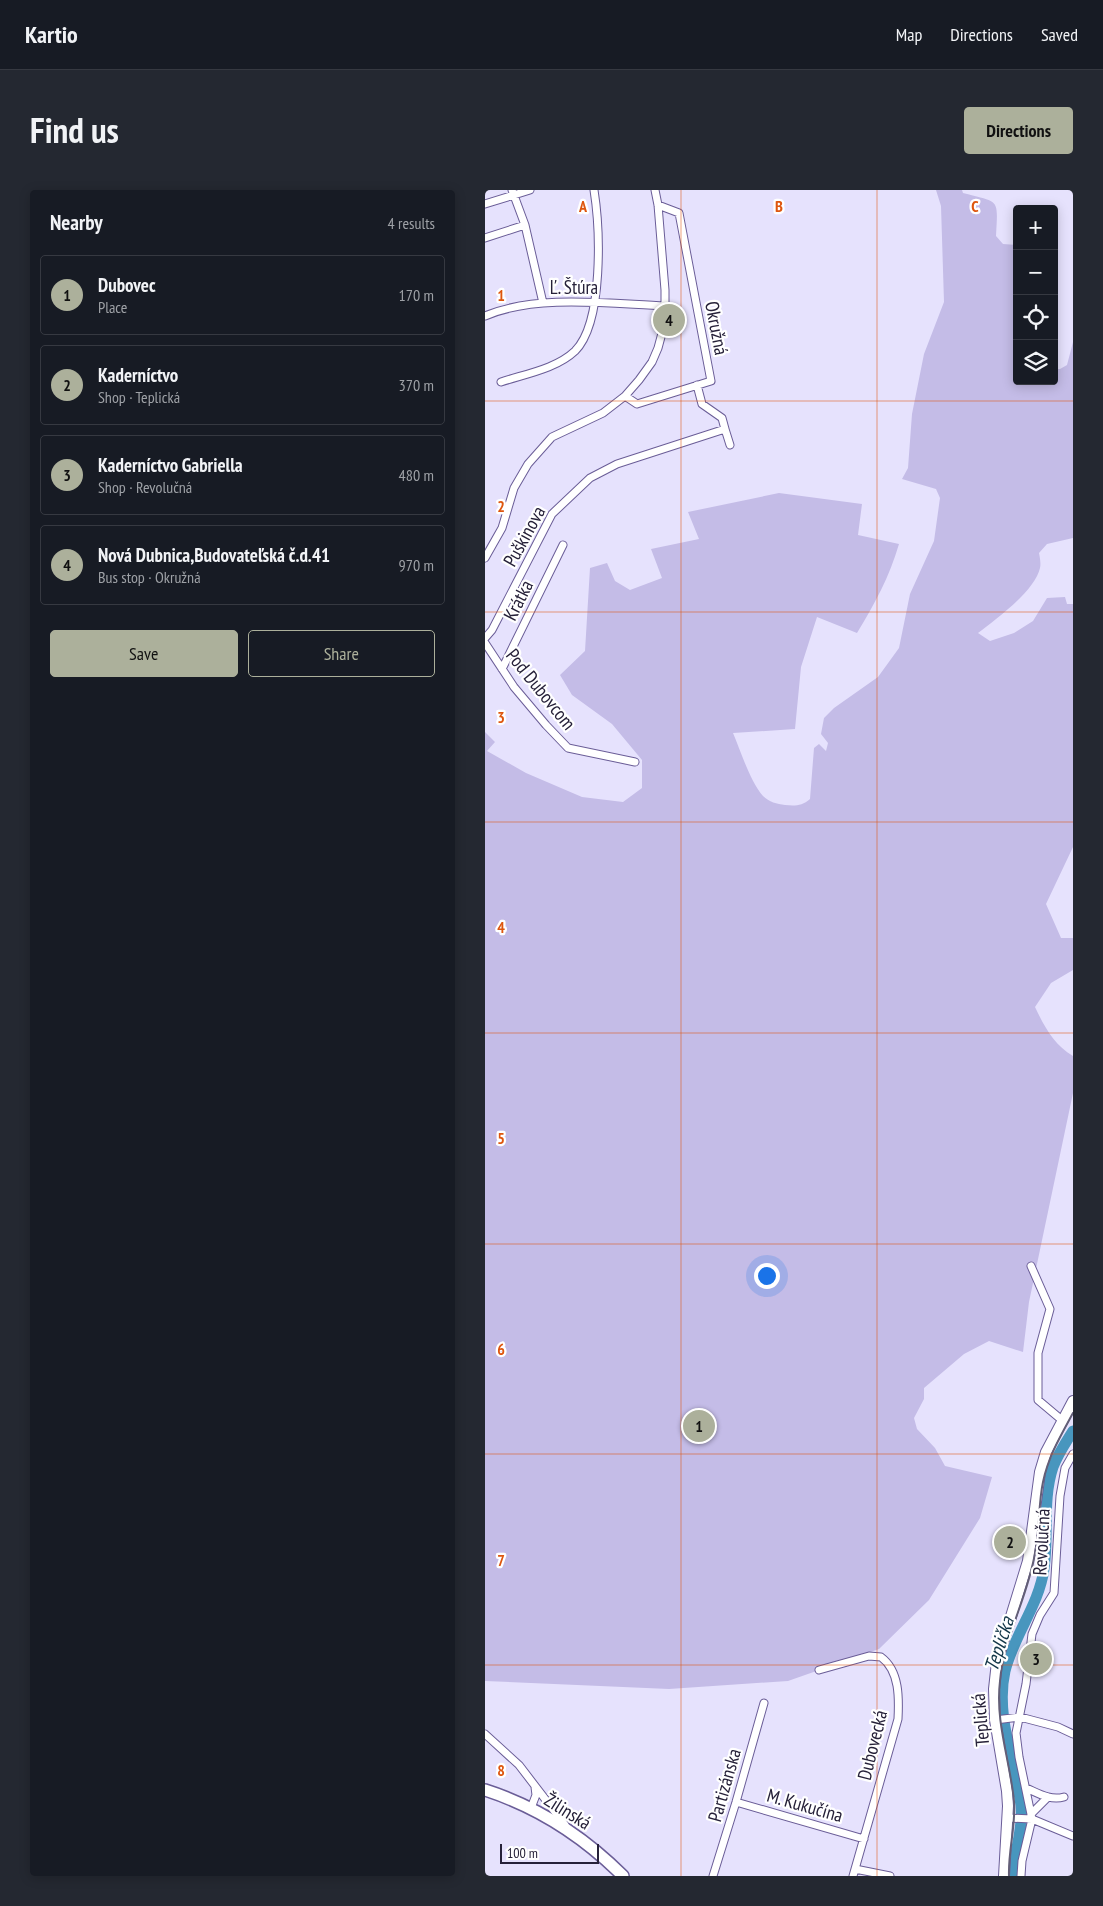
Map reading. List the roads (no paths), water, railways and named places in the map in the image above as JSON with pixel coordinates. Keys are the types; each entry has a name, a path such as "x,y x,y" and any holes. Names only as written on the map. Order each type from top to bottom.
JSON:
{"main road":[{"name":"Teplická","path":"1004,1876 1012,1819 994,1689 997,1662 1028,1561 1038,1478 1047,1452 1073,1401"},
{"name":"Žilinská","path":"485,1790 531,1808 568,1830 596,1850 623,1876"}],"street":[{"path":"485,204 513,193 530,190"},
{"path":"501,382 555,364 576,350 585,337 594,303 598,257 598,214 594,190"},
{"path":"485,558 502,528 514,488 528,464 552,437 603,412 625,396 652,362 665,322 658,205 655,190"},
{"path":"513,193 525,225 543,303"},
{"name":"Okružná","path":"658,205 679,213 711,380 697,385"},
{"path":"485,238 525,225"},
{"name":"Ľ. Štúra","path":"485,316 497,310 543,303 665,306"},
{"path":"625,396 637,404 697,385 702,404 722,418 730,446"},
{"name":"Puškinova","path":"485,638 492,630 552,514 590,478 617,464 725,429"},
{"name":"Krátka","path":"502,668 563,546"},
{"name":"Pod Dubovcom","path":"485,643 546,726 568,748 635,762"},
{"path":"1031,1266 1049,1310 1038,1353 1038,1400 1063,1420"},
{"name":"Revolučná","path":"1030,1818 1016,1733 1035,1625 1054,1593 1060,1496 1065,1468 1073,1454"},
{"name":"Dubovecká","path":"819,1670 869,1656 881,1657 889,1665 899,1698 898,1720 854,1872"},
{"name":"Partizánska","path":"713,1876 764,1703"},
{"path":"998,1720 1020,1717 1058,1727 1073,1734"},
{"path":"485,1734 519,1765 568,1830"},
{"path":"531,1808 536,1795 535,1787"},
{"path":"1026,1788 1048,1798 1057,1799 1064,1797"},
{"path":"1021,1876 1030,1818 1048,1798"},
{"name":"M. Kukučína","path":"736,1802 864,1839"},
{"path":"1012,1819 1030,1818 1073,1836"},
{"path":"854,1872 889,1876"}],"waterway":[{"name":"Teplička","path":"1014,1876 1022,1814 1004,1721 1002,1704 1005,1671 1041,1582 1044,1569 1050,1479 1053,1467 1073,1431"}],"railway":[{"path":"1009,1876 1014,1801 1001,1726 999,1696 1002,1664 1032,1569 1037,1544 1040,1500 1045,1473 1055,1446 1073,1413"}],"place":[{"name":"Nová Dubnica,Budovateľská č.d.41","path":"669,320"},
{"name":"Dubovec","path":"699,1426"},
{"name":"Kaderníctvo","path":"1010,1542"},
{"name":"Kaderníctvo Gabriella","path":"1036,1659"}]}
